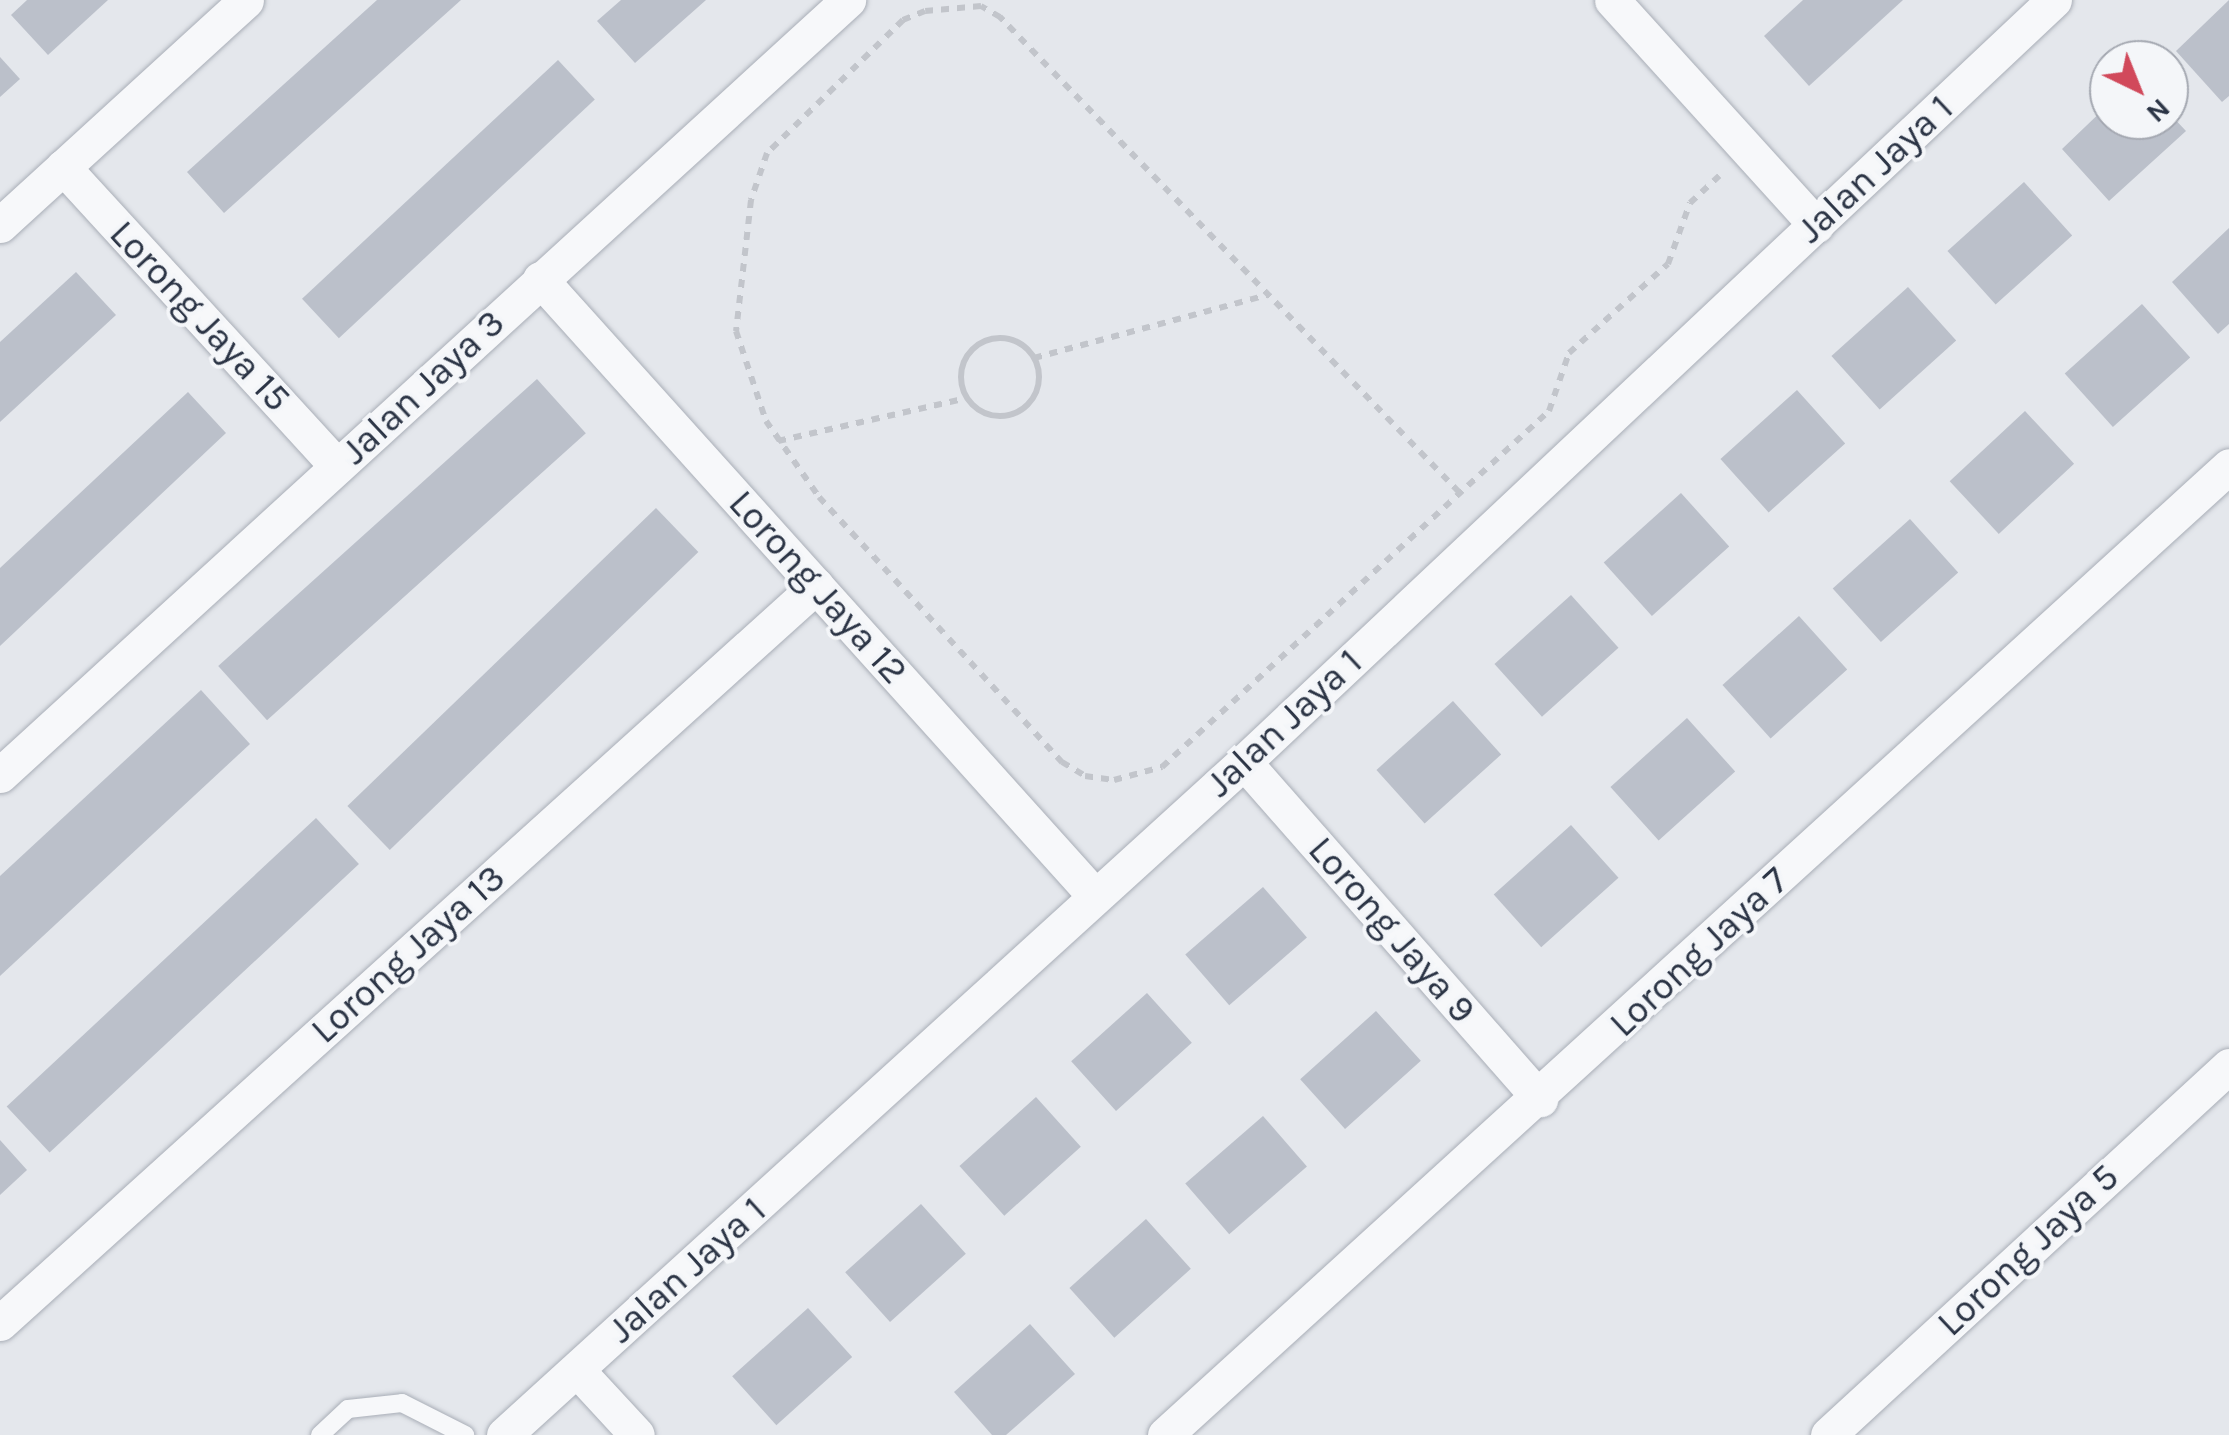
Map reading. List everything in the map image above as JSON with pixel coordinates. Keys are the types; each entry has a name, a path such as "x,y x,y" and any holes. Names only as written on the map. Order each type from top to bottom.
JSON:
{"street":[{"path":"0,225 246,0"},
{"name":"Jalan Jaya 3","path":"0,776 848,0"},
{"path":"1612,0 1816,225"},
{"name":"Jalan Jaya 1","path":"504,1435 1244,762 2054,0"},
{"name":"Lorong Jaya 15","path":"63,167 337,466"},
{"name":"Lorong Jaya 12","path":"540,279 1095,896"},
{"name":"Lorong Jaya 7","path":"1166,1435 2229,466"},
{"name":"Lorong Jaya 13","path":"0,1322 816,586"},
{"name":"Lorong Jaya 9","path":"1244,762 1540,1098"},
{"name":"Lorong Jaya 5","path":"1828,1435 2229,1066"},
{"path":"577,1370 638,1435"}],"lane":[{"path":"320,1435 348,1409 402,1402 466,1435"}],"path":[{"path":"1459,492 1000,17 980,6 924,11 856,60 767,153 751,200 736,330 753,390 778,441 819,497 1062,762 1085,776 1114,780 1162,767 1549,411 1569,352 1668,264 1690,203 1720,175"},
{"path":"1034,358 1267,295"},
{"path":"1009,339 1034,358 1038,389 1023,409 986,414 967,398 965,360 983,342 1009,339"},
{"path":"778,441 967,398"}],"building":[{"path":"27,0 108,0 48,55 11,15"},
{"path":"377,0 461,0 224,213 187,172"},
{"path":"621,0 706,0 635,63 597,21"},
{"path":"1803,0 1903,0 1809,86 1764,36"},
{"path":"2229,0 2229,96 2222,102 2189,65 2187,40"},
{"path":"0,57 20,79 0,97"},
{"path":"558,60 595,99 339,338 302,299"},
{"path":"2089,123 2089,140 2176,140 2109,201 2062,149"},
{"path":"2024,182 2072,236 1996,304 1947,251"},
{"path":"2229,228 2229,324 2218,334 2172,282"},
{"path":"76,272 116,315 0,422 0,342"},
{"path":"1908,287 1956,341 1880,409 1831,356"},
{"path":"2142,304 2190,358 2113,427 2065,374"},
{"path":"537,379 586,433 267,720 218,666"},
{"path":"1797,390 1845,444 1769,512 1720,459"},
{"path":"188,392 226,433 0,646 0,568"},
{"path":"2025,411 2074,464 1999,534 1950,481"},
{"path":"1681,493 1729,547 1652,616 1604,563"},
{"path":"656,508 698,552 390,850 347,806"},
{"path":"1910,519 1958,573 1881,642 1833,589"},
{"path":"1571,595 1619,648 1542,717 1494,664"},
{"path":"1799,616 1847,670 1771,738 1722,685"},
{"path":"201,690 250,744 0,976 0,876"},
{"path":"1453,701 1501,755 1425,823 1376,770"},
{"path":"1687,718 1735,772 1659,840 1610,787"},
{"path":"316,818 359,864 50,1153 7,1106"},
{"path":"1571,825 1619,878 1541,947 1494,895"},
{"path":"1263,887 1307,938 1229,1005 1185,955"},
{"path":"1147,993 1192,1043 1116,1111 1071,1061"},
{"path":"1376,1011 1421,1061 1345,1129 1300,1079"},
{"path":"1036,1097 1081,1147 1004,1216 959,1166"},
{"path":"1263,1116 1307,1167 1229,1234 1185,1184"},
{"path":"0,1140 27,1170 0,1195"},
{"path":"921,1204 966,1254 890,1322 845,1272"},
{"path":"1146,1219 1191,1269 1114,1338 1069,1288"},
{"path":"808,1308 852,1357 776,1425 732,1376"},
{"path":"1030,1324 1075,1374 1006,1435 992,1435 954,1392"}]}
